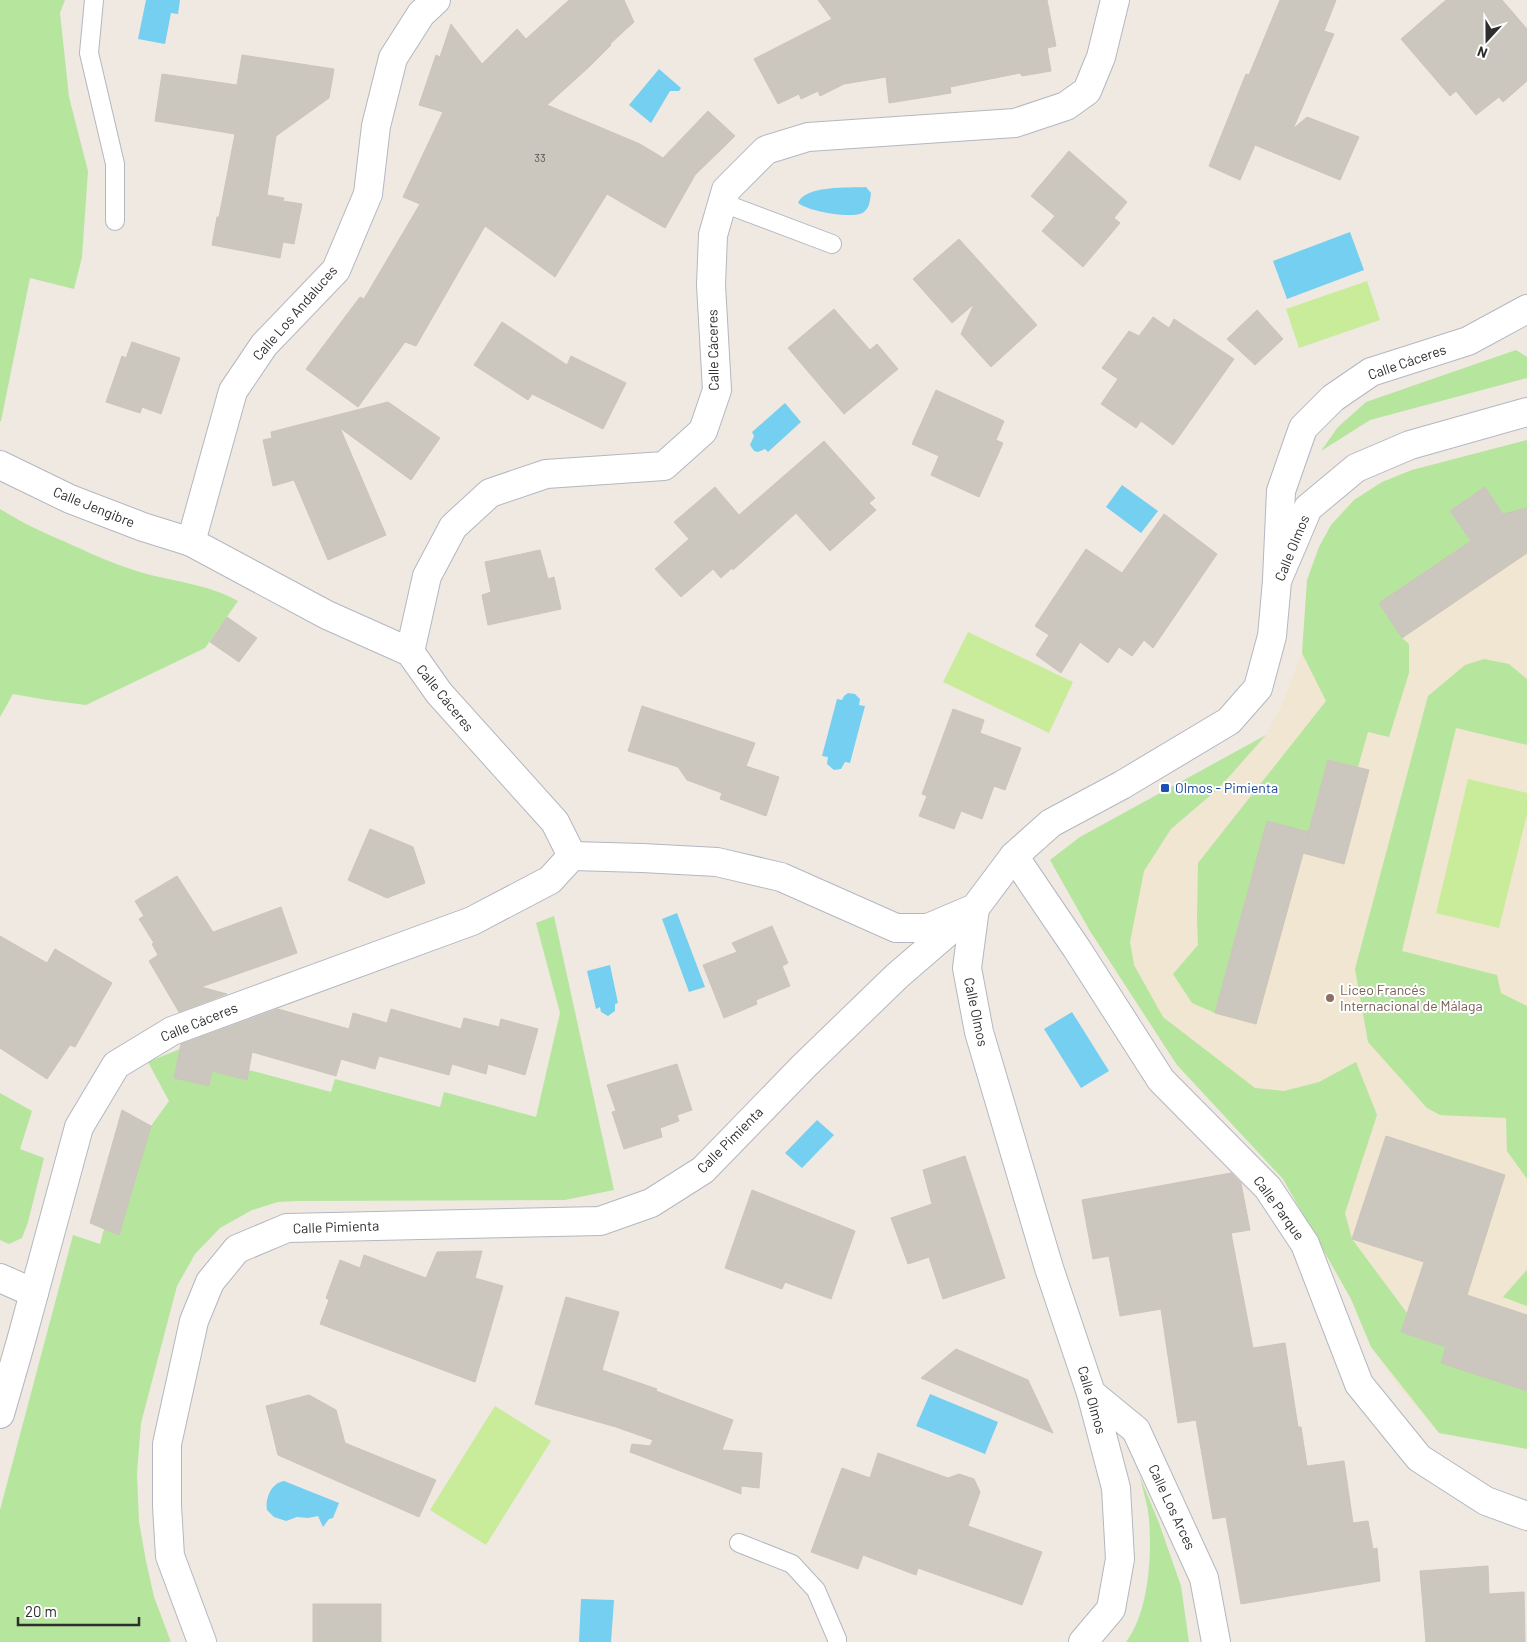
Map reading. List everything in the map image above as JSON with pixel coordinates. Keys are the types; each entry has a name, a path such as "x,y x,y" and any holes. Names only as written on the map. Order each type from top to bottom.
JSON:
{"street":[{"name":"Calle Los Andaluces","path":"191,542 233,391 264,345 336,270 368,194 376,126 393,58 421,14 436,0"},
{"name":"Calle Cáceres","path":"0,1414 79,1127 116,1065 172,1031 472,921 550,880 572,856 554,822 439,693 410,652 427,576 453,526 490,493 546,474 664,466 703,431 717,390 711,284 713,235 726,190 766,150 808,137 1015,123 1066,106 1087,91 1101,57 1115,0"},
{"name":"Calle Cáceres","path":"1277,581 1282,491 1303,428 1333,398 1371,372 1468,341 1527,309"},
{"name":"Calle Olmos","path":"1083,1642 1111,1609 1120,1559 1116,1488 1091,1393 1050,1268 979,1032 967,968 976,908 1014,856 1051,823 1122,785 1229,722 1258,688 1272,636 1277,581 1308,508 1356,468 1410,445 1527,412"},
{"name":"Calle Jengibre","path":"0,465 70,499 143,527 191,542"},
{"path":"191,542 327,615 410,652"},
{"path":"572,856 717,862 781,877 896,928 928,928 976,908"},
{"name":"Calle Parque","path":"1014,856 1078,949 1161,1080 1268,1188 1305,1244 1359,1384 1419,1458 1486,1501 1527,1516"},
{"name":"Calle Pimienta","path":"202,1642 170,1556 166,1506 167,1444 194,1320 210,1282 237,1249 288,1228 600,1221 651,1203 703,1170 804,1066 897,976 976,908"},
{"path":"0,1278 34,1294"},
{"name":"Calle Los Arces","path":"1091,1393 1136,1430 1204,1578 1216,1642"}],"lane":[{"path":"94,0 89,53 115,164 115,221"},
{"path":"723,203 832,244"},
{"path":"739,1543 792,1564 816,1590 837,1642"}],"shaded area":[{"name":"Liceo Francés Internacional de Málaga","path":"1527,440 1527,1449 1439,1433 1400,1388 1371,1347 1351,1299 1283,1179 1177,1065 1090,931 1050,860 1080,837 1266,735 1282,705 1302,653 1307,580 1319,547 1331,525 1354,500 1382,482 1412,470"}],"green space":[{"path":"0,0 65,0 60,13 69,97 88,171 82,257 74,289 30,278 1,421 0,421"},
{"path":"1367,281 1380,320 1299,348 1286,309"},
{"path":"1516,350 1527,357 1527,378 1370,420 1321,451 1338,427 1366,402"},
{"path":"1527,440 1527,508 1504,515 1485,487 1450,511 1471,541 1379,603 1402,638 1409,644 1409,673 1389,737 1368,732 1358,767 1328,760 1309,832 1267,821 1215,1013 1192,1003 1173,974 1198,945 1198,863 1326,701 1302,653 1307,580 1319,547 1331,525 1354,500 1382,482 1412,470"},
{"path":"0,509 44,532 118,565 216,591 238,601 205,648 86,705 13,694 0,717"},
{"path":"968,632 1073,682 1049,733 943,682"},
{"path":"1484,659 1509,664 1527,679 1527,745 1456,728 1402,951 1497,975 1501,993 1527,1006 1527,1179 1507,1151 1506,1118 1440,1115 1427,1108 1368,1042 1355,969 1428,696 1465,665"},
{"path":"1266,735 1219,788 1171,829 1144,871 1130,942 1134,965 1163,1017 1255,1088 1284,1091 1319,1082 1356,1062 1377,1115 1345,1213 1352,1239 1407,1313 1401,1332 1446,1347 1527,1385 1527,1449 1439,1433 1371,1347 1351,1299 1283,1179 1177,1065 1090,931 1050,860 1080,837"},
{"path":"1468,779 1527,793 1527,814 1499,928 1436,913"},
{"path":"554,916 614,1190 565,1200 278,1202 252,1210 220,1228 195,1254 177,1286 141,1423 137,1473 139,1522 154,1597 171,1642 0,1642 0,1510 73,1235 100,1244 104,1229 119,1235 151,1126 169,1101 148,1062 180,1049 174,1078 209,1086 212,1071 247,1080 249,1070 331,1092 335,1079 440,1107 444,1092 536,1117 560,1013 536,923"},
{"path":"0,1093 32,1111 20,1149 44,1158 28,1222 22,1238 9,1244 0,1240"},
{"path":"1527,1270 1527,1306 1503,1297 1525,1272"},
{"path":"495,1406 551,1441 486,1545 430,1510"},
{"path":"1140,1477 1159,1523 1181,1586 1189,1642 1126,1642 1134,1630 1140,1615 1149,1566 1149,1519"}],"water":[{"path":"146,0 180,0 178,14 171,13 165,44 138,39"},
{"path":"659,69 681,88 679,91 670,91 651,123 629,105"},
{"path":"866,187 871,193 869,203 864,212 858,214 831,214 811,209 798,203 802,197 818,190"},
{"path":"1350,232 1364,270 1287,299 1273,261"},
{"path":"785,403 801,422 768,452 765,449 758,452 754,451 750,445 754,436 752,432"},
{"path":"1122,485 1158,511 1141,533 1106,507"},
{"path":"848,693 855,694 860,699 859,705 865,706 850,763 845,762 841,769 834,770 827,764 828,757 822,756 837,699 842,700"},
{"path":"677,913 705,987 689,992 662,919"},
{"path":"610,965 618,1003 615,1004 615,1011 608,1016 601,1012 600,1007 596,1009 587,971"},
{"path":"1072,1012 1109,1071 1081,1088 1044,1029"},
{"path":"817,1120 834,1135 802,1168 785,1153"},
{"path":"930,1394 998,1422 985,1454 916,1426"},
{"path":"284,1481 339,1503 333,1518 329,1519 323,1527 318,1516 308,1518 297,1517 286,1521 274,1517 267,1510 268,1497 272,1488 279,1482"},
{"path":"581,1599 614,1600 611,1642 579,1642"}],"building":[{"path":"569,0 624,0 634,22 547,105 640,144 663,158 708,111 735,136 695,175 665,228 607,194 555,277 485,226 416,346 405,342 358,407 306,369 360,297 364,299 420,204 403,197 443,112 419,105 436,55 440,57 451,24 482,64 517,29 526,39"},
{"path":"818,0 1047,0 1056,46 1047,48 1051,71 1022,76 1020,73 950,87 951,93 889,103 886,77 844,84 820,96 818,91 801,99 799,94 778,104 754,59 832,19"},
{"path":"1280,0 1336,0 1324,31 1334,34 1293,129 1307,117 1359,137 1340,180 1255,145 1240,180 1209,166 1246,74 1249,75"},
{"path":"1446,0 1502,0 1527,29 1527,81 1503,102 1499,97 1476,115 1456,91 1450,96 1401,39"},
{"path":"242,55 334,69 329,98 276,136 267,195 284,198 283,201 302,204 294,244 283,242 280,258 212,245 235,134 155,121 162,74 237,85"},
{"path":"1069,151 1127,202 1114,218 1120,223 1083,267 1042,231 1055,216 1031,196"},
{"path":"959,239 1037,325 991,367 961,334 974,304 952,323 913,279"},
{"path":"834,309 870,350 877,344 898,369 844,414 788,348"},
{"path":"1257,310 1283,339 1255,365 1227,339"},
{"path":"1153,317 1169,328 1174,319 1234,359 1173,445 1141,421 1136,428 1101,404 1118,379 1102,368 1129,331 1139,336"},
{"path":"502,322 567,365 571,356 626,383 603,429 532,394 528,400 474,365"},
{"path":"132,342 180,358 161,414 142,407 140,413 106,402 122,356 126,358"},
{"path":"936,390 1004,421 996,440 1003,443 979,497 931,475 939,456 912,444"},
{"path":"388,402 440,438 411,480 340,428 386,535 328,560 294,480 273,486 263,440 272,438 271,432"},
{"path":"824,441 875,498 869,503 876,510 830,551 796,513 733,570 732,568 721,578 713,569 681,597 655,569 689,539 674,522 715,487 739,515"},
{"path":"1485,487 1503,514 1527,508 1527,553 1402,638 1379,603 1471,541 1450,511"},
{"path":"1164,514 1217,554 1153,648 1144,640 1132,656 1119,647 1108,663 1080,642 1061,673 1036,655 1049,635 1035,626 1086,549 1122,573"},
{"path":"540,550 548,579 554,577 561,609 488,625 482,595 491,592 485,562"},
{"path":"227,617 257,638 239,662 210,642"},
{"path":"642,706 755,743 746,766 779,777 766,816 720,799 722,793 687,780 678,767 628,751"},
{"path":"953,709 984,720 980,733 1021,748 1005,790 994,786 982,819 961,811 954,829 919,816 927,796 922,794"},
{"path":"1328,760 1369,770 1344,864 1303,853"},
{"path":"1267,821 1309,832 1256,1024 1215,1013"},
{"path":"370,829 413,847 425,883 387,898 348,880"},
{"path":"177,876 213,932 281,907 297,953 201,987 227,994 179,1012 149,961 158,955 152,944 154,943 139,919 144,916 135,901"},
{"path":"772,926 788,963 782,966 790,986 756,1000 757,1004 724,1018 703,965 737,952 732,943"},
{"path":"0,936 47,963 55,949 112,983 75,1047 70,1045 47,1079 0,1048"},
{"path":"278,1009 349,1029 353,1013 387,1023 391,1009 461,1029 464,1018 499,1027 501,1019 538,1029 525,1075 488,1064 486,1074 452,1064 449,1075 379,1056 375,1069 341,1059 336,1076 252,1052 247,1080 212,1071 209,1086 174,1078 181,1044"},
{"path":"677,1064 692,1110 677,1115 679,1121 660,1128 662,1137 624,1149 612,1112 616,1111 607,1085"},
{"path":"122,1110 151,1126 119,1235 90,1223"},
{"path":"1386,1136 1505,1175 1467,1295 1527,1315 1527,1391 1441,1363 1446,1347 1401,1332 1424,1262 1352,1239"},
{"path":"965,1156 1005,1278 943,1299 929,1257 908,1264 891,1218 932,1204 923,1170"},
{"path":"1231,1173 1241,1183 1250,1230 1231,1233 1253,1348 1285,1343 1298,1427 1301,1427 1307,1466 1344,1461 1353,1523 1368,1521 1373,1549 1377,1548 1380,1581 1241,1604 1226,1517 1213,1519 1196,1420 1178,1423 1161,1309 1120,1316 1109,1256 1093,1259 1082,1200"},
{"path":"752,1190 855,1231 831,1299 785,1282 782,1289 725,1268"},
{"path":"482,1251 475,1278 503,1286 475,1382 320,1324 329,1300 326,1298 340,1260 360,1268 364,1255 426,1278 437,1252"},
{"path":"566,1297 619,1312 602,1370 657,1389 656,1391 733,1420 722,1450 762,1453 759,1488 741,1486 741,1494 630,1452 632,1444 650,1446 653,1440 616,1427 535,1404"},
{"path":"956,1349 1028,1380 1053,1433 921,1378"},
{"path":"309,1395 336,1410 345,1443 436,1480 419,1517 278,1455 266,1406"},
{"path":"878,1453 948,1478 959,1474 974,1479 980,1492 968,1526 1042,1552 1022,1605 918,1568 916,1575 863,1555 858,1569 811,1552 842,1468 870,1478"},
{"path":"1488,1566 1489,1594 1524,1592 1525,1642 1426,1642 1420,1571"},
{"path":"313,1604 381,1604 381,1642 313,1642"}],"place":[{"name":"Olmos - Pimienta","path":"1165,788"},
{"name":"Liceo Francés Internacional de Málaga","path":"1330,998"}]}
